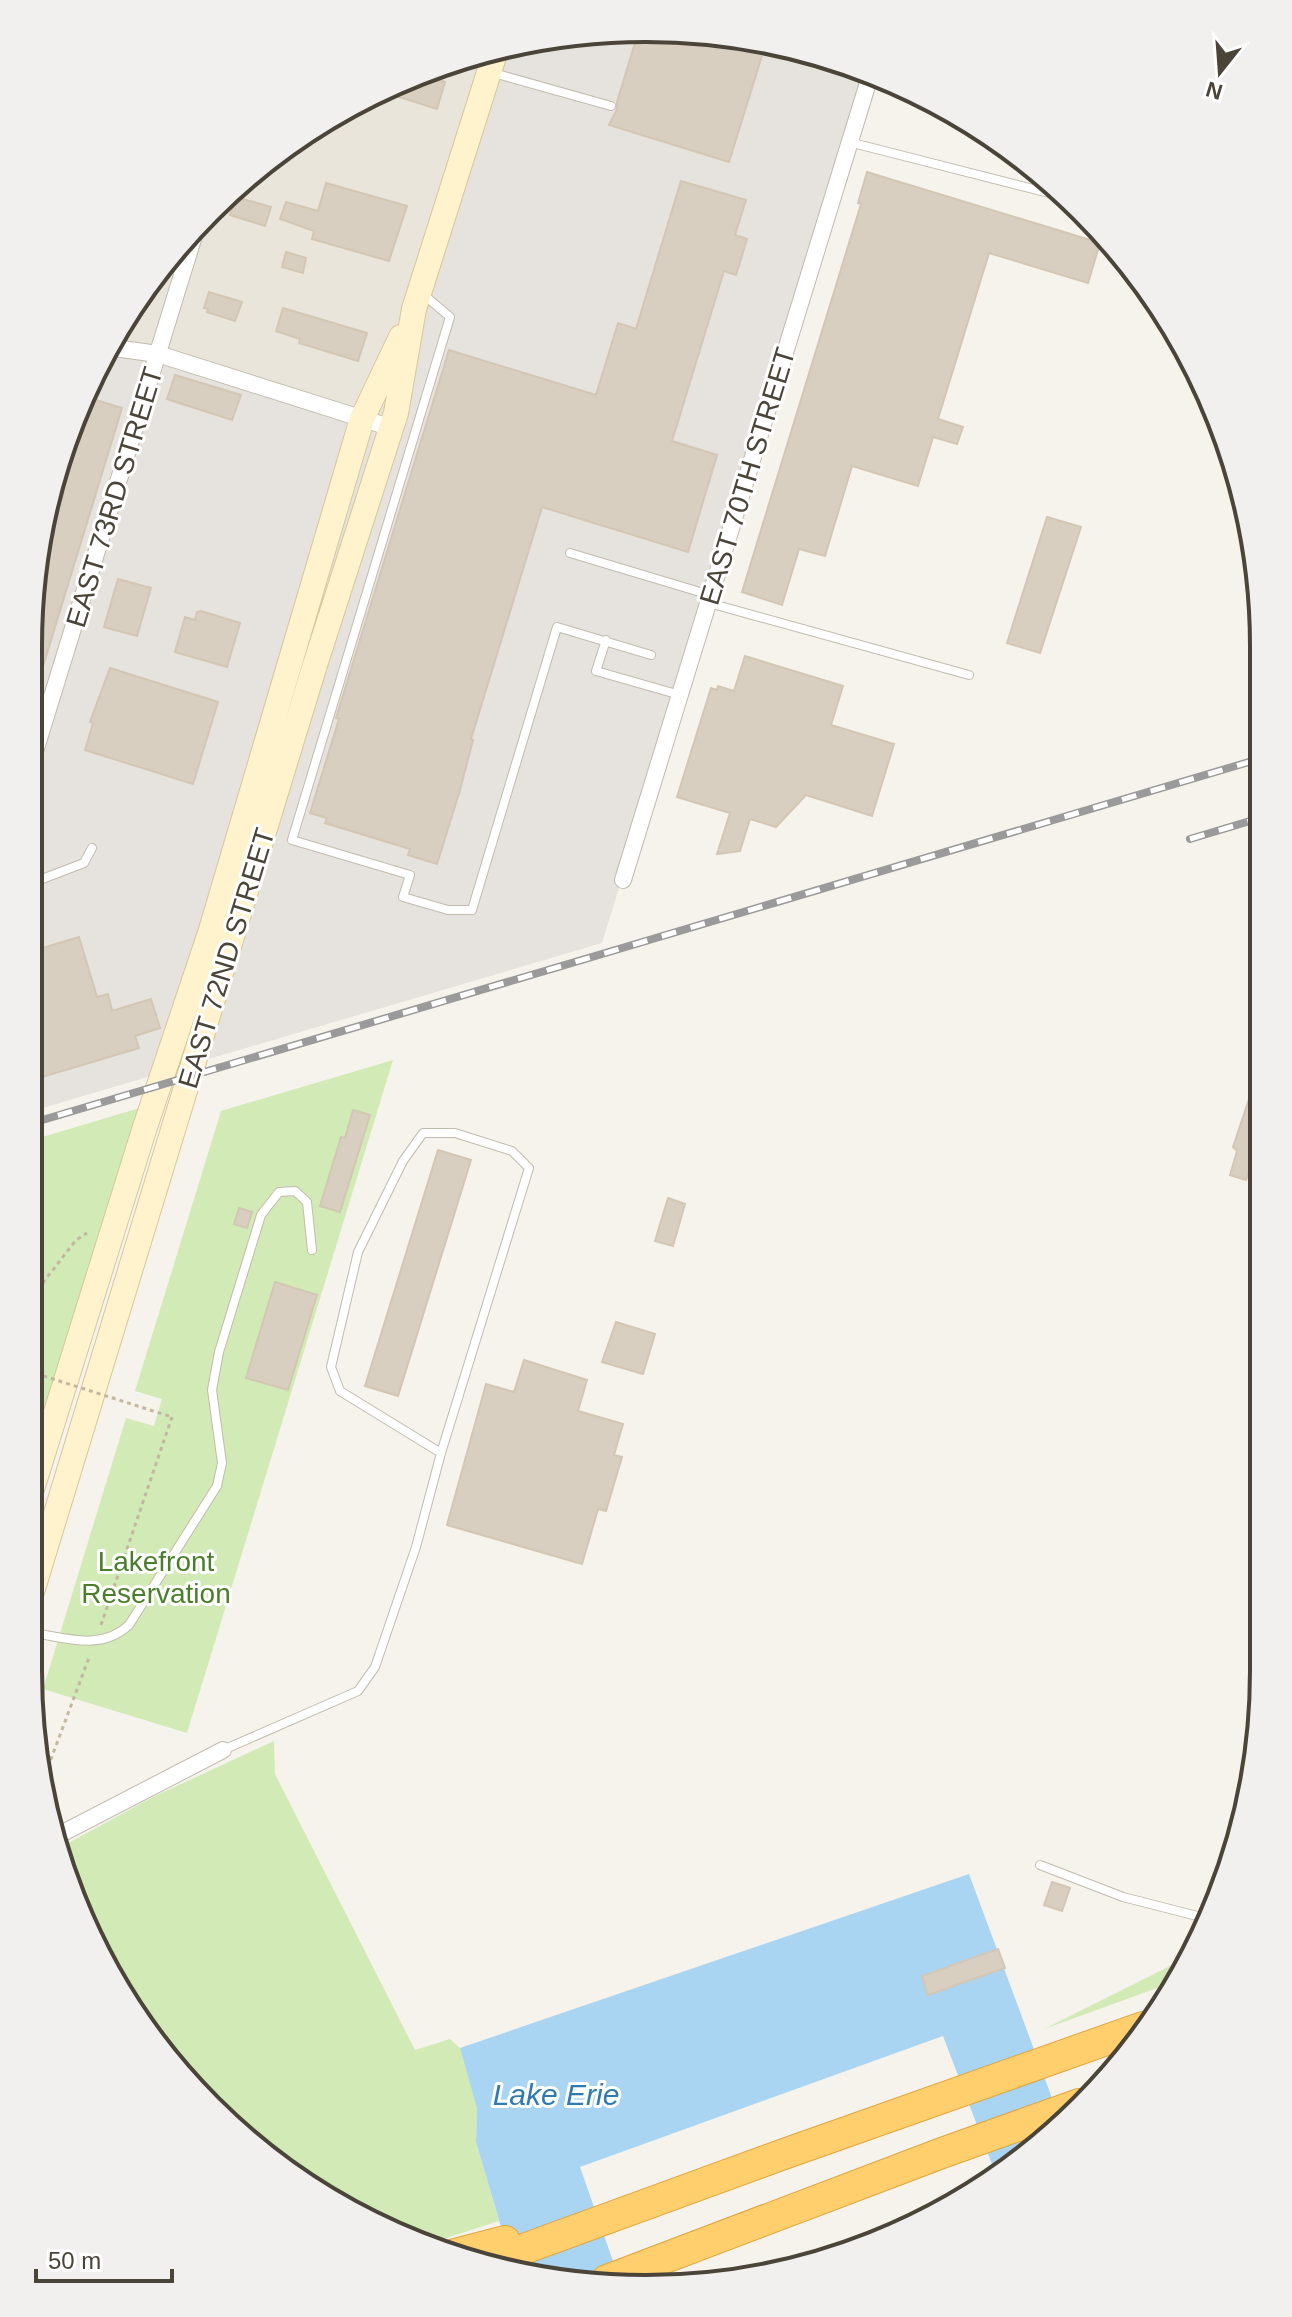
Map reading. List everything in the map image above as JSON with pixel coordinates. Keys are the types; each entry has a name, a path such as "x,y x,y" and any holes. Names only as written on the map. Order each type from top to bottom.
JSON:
{"highway":[{"path":"482,2252 635,2208 1130,2031"},
{"path":"621,2274 1059,2111"}],"main road":[{"name":"EAST 72ND STREET","path":"42,1559 314,668 392,428 417,300 492,63"},
{"name":"EAST 72ND STREET","path":"42,1457 144,1130 211,930 362,419 417,300"}],"street":[{"name":"EAST 70TH STREET","path":"623,880 867,84"},
{"name":"EAST 73RD STREET","path":"42,729 189,251"},
{"path":"120,349 158,354 392,428"},
{"path":"64,1832 223,1750"}],"lane":[{"path":"489,71 611,106"},
{"path":"849,142 1043,192"},
{"path":"417,300 450,317 292,840 410,875 403,897 448,910 472,910 557,627 651,655"},
{"path":"570,553 709,599 969,675"},
{"path":"606,640 596,671 680,695"},
{"path":"42,879 84,863 92,848"},
{"path":"223,1750 358,1691 375,1667 416,1547 441,1453 529,1168 512,1151 455,1133 423,1133 403,1161 358,1252 331,1367 340,1391 441,1453"},
{"path":"42,1634 95,1641 117,1636 129,1625 217,1486 222,1463 212,1390 219,1352 261,1215 279,1192 295,1191 307,1202 312,1250"},
{"path":"1040,1865 1123,1897 1198,1916"}],"path":[{"path":"42,1284 76,1240 87,1233"},
{"path":"42,1375 172,1417 49,1763"}],"shaded area":[{"path":"606,43 686,43 764,54 867,84 602,943 42,1108 43,606 47,567 63,490 74,452 104,379 119,351 391,428 493,62 567,47"},
{"path":"482,65 392,428 119,351 144,310 192,248 219,219 278,167 310,144 379,104 452,74"}],"green space":[{"name":"Lakefront Reservation","path":"393,1060 187,1733 43,1689 126,1418 154,1426 162,1399 135,1391 221,1111"},
{"path":"143,1107 42,1438 42,1137"},
{"path":"274,1741 275,1774 415,2050 450,2039 460,2048 477,2109 476,2142 499,2221 442,2239 379,2213 344,2194 278,2150 248,2125 219,2098 167,2039 144,2007 104,1938 68,1843 155,1796"},
{"path":"1174,1964 1160,1987 1044,2029"}],"water":[{"name":"Lake Erie","path":"969,1874 1057,2113 992,2165 943,2036 580,2167 618,2274 567,2270 510,2259 476,2142 477,2109 460,2048"}],"building":[{"path":"635,42 686,43 763,54 729,162 609,125"},
{"path":"437,80 445,82 437,109 397,96"},
{"path":"867,172 1094,241 1099,247 1088,283 989,253 938,419 963,427 957,444 933,437 918,486 852,466 825,556 799,549 782,605 742,592 861,204 858,203"},
{"path":"681,181 746,200 735,235 747,239 736,275 724,271 672,441 717,455 688,552 542,507 471,739 460,790 437,864 408,855 410,849 325,823 327,818 310,813 339,719 336,718 449,350 596,395 618,323 636,329"},
{"path":"326,183 407,206 389,261 312,239 314,231 280,219 286,202 318,211"},
{"path":"241,198 271,207 265,226 230,215 233,206"},
{"path":"286,252 306,258 303,273 282,267"},
{"path":"209,292 242,302 235,321 207,312 208,309 204,308"},
{"path":"283,308 367,333 358,361 299,343 300,339 276,331"},
{"path":"175,375 241,395 232,420 167,399"},
{"path":"95,400 122,408 42,670 47,567 74,452"},
{"path":"1047,517 1081,527 1040,653 1007,643"},
{"path":"118,579 151,588 137,636 104,627"},
{"path":"197,612 240,623 227,667 175,652 185,617 195,620"},
{"path":"745,656 843,686 831,725 894,744 872,816 806,795 776,827 750,819 740,851 717,854 730,813 677,797 711,688 717,690 718,686 734,691"},
{"path":"110,668 218,702 193,784 85,750 93,723 90,722"},
{"path":"79,937 97,997 108,994 112,1011 151,999 160,1028 135,1036 139,1048 42,1077 42,948"},
{"path":"1250,1096 1250,1169 1246,1180 1230,1175 1237,1151 1233,1147"},
{"path":"353,1110 370,1115 340,1212 320,1206 341,1137 345,1138"},
{"path":"438,1150 471,1160 398,1396 365,1386"},
{"path":"668,1198 685,1204 673,1246 655,1241"},
{"path":"239,1208 252,1212 247,1228 234,1224"},
{"path":"275,1282 317,1295 288,1390 246,1378"},
{"path":"616,1322 655,1334 643,1374 602,1362"},
{"path":"524,1360 587,1380 578,1411 623,1424 614,1455 622,1457 606,1511 598,1509 582,1564 447,1525 486,1384 514,1392"},
{"path":"1052,1882 1070,1888 1062,1911 1044,1905"},
{"path":"998,1949 1005,1968 928,1995 922,1976"}],"railway":[{"path":"42,1120 1250,762"},
{"path":"1190,839 1250,821"}]}
